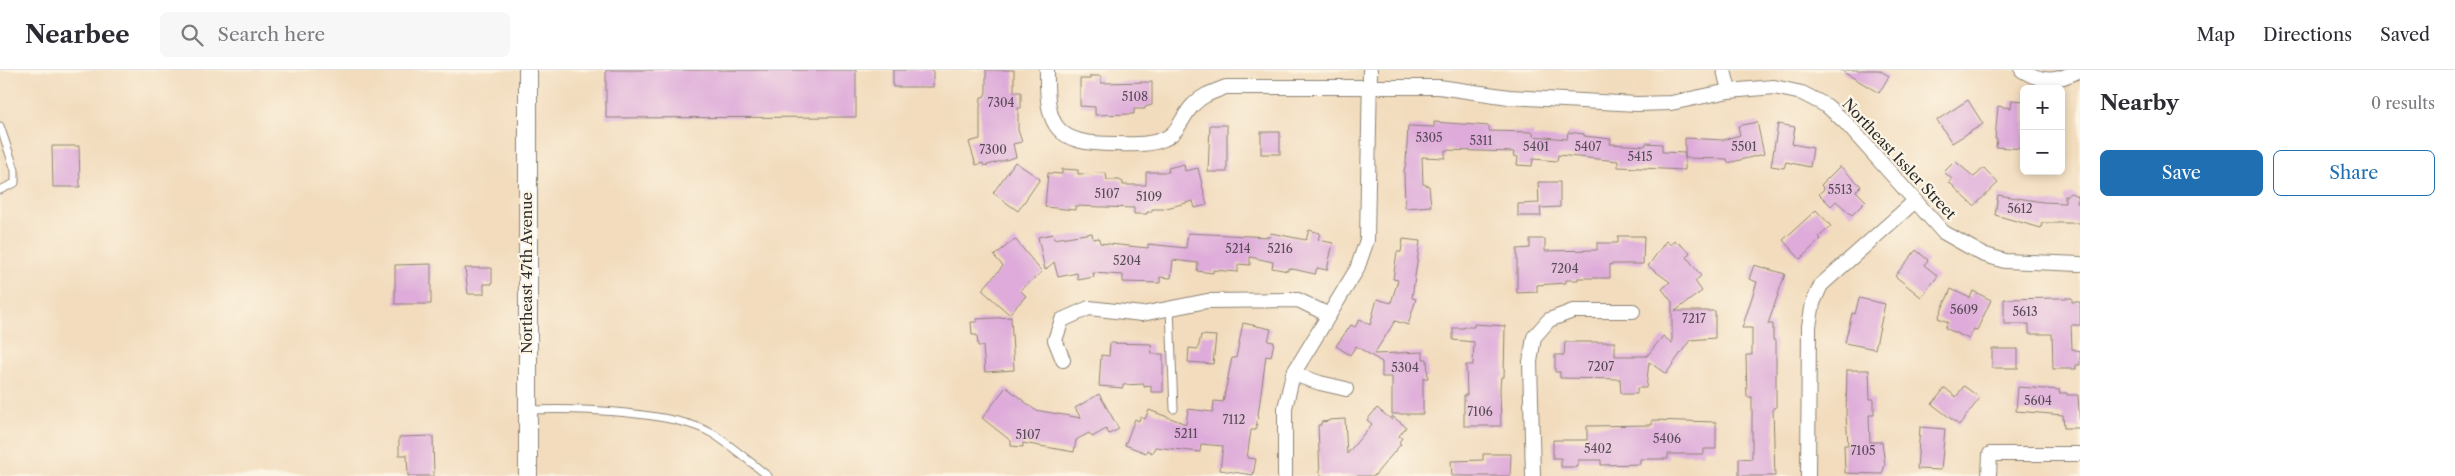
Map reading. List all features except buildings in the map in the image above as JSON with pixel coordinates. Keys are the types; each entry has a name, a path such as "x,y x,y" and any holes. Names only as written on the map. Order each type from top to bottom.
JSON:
{"street":[{"name":"Northeast 47th Avenue","path":"528,70 528,476"},
{"name":"Northeast Issler Street","path":"1046,70 1046,98 1050,116 1060,130 1072,139 1086,144 1146,145 1165,139 1178,128 1192,106 1205,94 1226,87 1439,87 1509,97 1637,104 1671,103 1729,91 1774,87 1802,93 1828,106 1845,122 1943,232 1982,254 2005,261 2080,264"},
{"path":"1286,476 1285,408 1293,374 1357,269 1367,240 1370,70"},
{"path":"1724,70 1729,91"},
{"path":"2022,70 2040,79 2061,80 2080,70"},
{"path":"1808,476 1809,326 1821,285 1915,201"},
{"path":"1063,360 1055,340 1062,320 1089,308 1142,314 1207,301 1298,300 1329,315"},
{"path":"1532,476 1530,362 1534,337 1549,320 1573,311 1632,311"},
{"path":"1293,374 1320,383 1346,388"},
{"path":"1990,476 1990,454 2080,454"}],"lane":[{"path":"0,126 16,170 16,182 0,190"},
{"path":"1170,309 1174,410"},
{"path":"528,410 597,411 668,419 712,434 768,476"}]}
